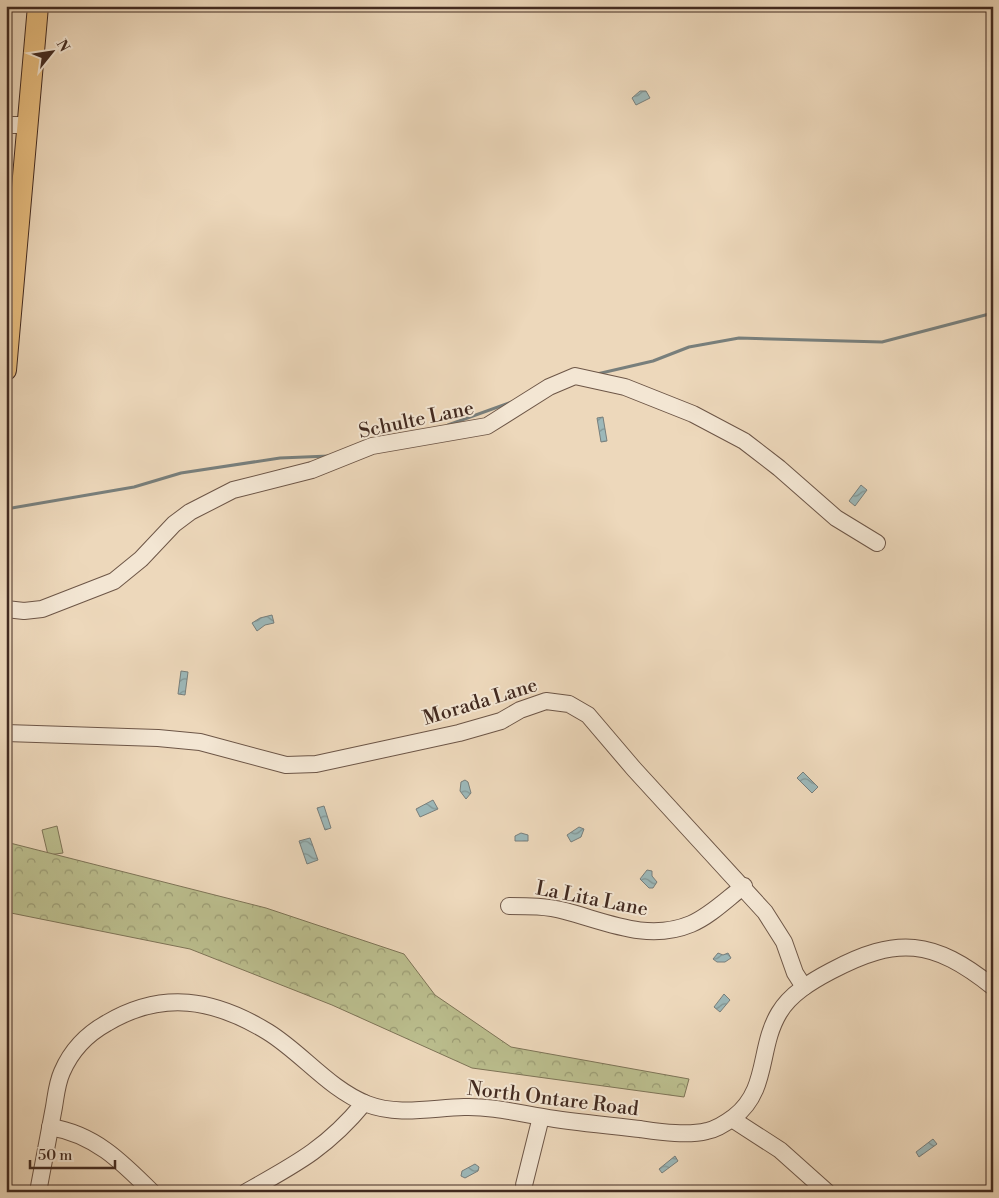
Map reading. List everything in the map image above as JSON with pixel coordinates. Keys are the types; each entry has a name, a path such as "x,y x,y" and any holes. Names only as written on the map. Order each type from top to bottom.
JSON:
{"main road":[{"path":"6,370 38,6"}],"street":[{"path":"6,125 27,125"},
{"name":"Schulte Lane","path":"6,609 24,611 42,609 114,581 141,559 174,524 190,512 233,490 312,470 372,446 487,426 549,387 575,376 625,387 692,414 744,441 779,468 836,518 877,543"},
{"name":"Morada Lane","path":"6,733 190,741 286,765 316,764 459,733 501,721 534,704 558,701 579,709 588,715 669,808 744,886 776,927 788,949 796,973 804,987"},
{"name":"La Lita Lane","path":"509,906 544,907 638,931 665,931 692,924 704,918 744,886"},
{"name":"North Ontare Road","path":"38,1192 62,1071 68,1058 86,1038 102,1025 133,1010 170,1001 204,1004 253,1024 287,1046 346,1093 364,1103 393,1110 467,1107 499,1109 540,1117 654,1131 698,1133 718,1128 732,1119 745,1108 756,1092 762,1075 768,1035 778,1015 804,987 853,960 878,950 905,947 932,951 946,956 993,986"},
{"path":"246,1192 320,1148 340,1132 364,1103"},
{"path":"524,1185 540,1117"},
{"path":"732,1119 780,1150 827,1192"},
{"path":"50,1127 69,1130 92,1140 152,1192"}],"green space":[{"path":"57,826 63,853 48,855 42,830"},
{"path":"6,842 266,908 404,954 435,995 511,1047 689,1079 684,1097 472,1068 332,1005 190,949 6,912"}],"water":[{"path":"640,91 646,91 650,98 636,105 632,98"},
{"path":"603,417 607,441 601,442 597,418"},
{"path":"861,485 867,490 855,506 849,501"},
{"path":"272,615 274,623 265,625 257,631 252,623 260,618"},
{"path":"181,671 188,672 185,695 178,694"},
{"path":"803,772 818,787 812,793 797,778"},
{"path":"465,780 468,782 471,793 466,799 460,791 461,782"},
{"path":"433,800 438,809 420,817 416,809"},
{"path":"324,806 331,828 325,830 317,808"},
{"path":"579,827 584,829 581,837 571,842 567,835"},
{"path":"521,833 528,835 528,841 515,841 515,836"},
{"path":"310,838 318,860 307,864 299,841"},
{"path":"647,870 652,871 652,876 657,882 653,888 649,888 640,879"},
{"path":"718,953 723,955 728,953 731,958 725,962 717,962 713,959"},
{"path":"724,994 730,1000 720,1012 714,1007"},
{"path":"933,1139 937,1144 919,1157 916,1152"},
{"path":"675,1156 678,1161 662,1173 659,1169"},
{"path":"475,1164 479,1167 478,1171 465,1178 461,1176 462,1171"}],"waterway":[{"path":"597,374 653,361 689,347 739,338 882,342 993,313"},
{"path":"448,425 512,402"},
{"path":"6,509 134,487 181,473 280,458 329,456"}]}
